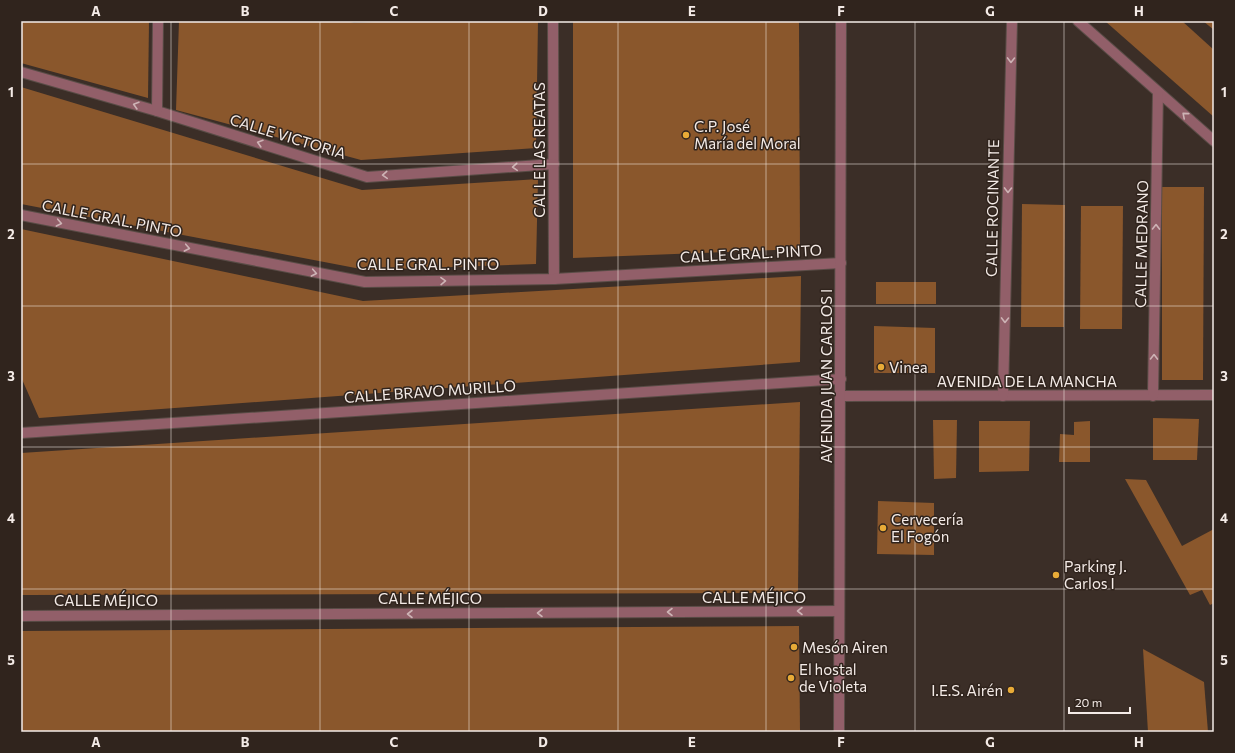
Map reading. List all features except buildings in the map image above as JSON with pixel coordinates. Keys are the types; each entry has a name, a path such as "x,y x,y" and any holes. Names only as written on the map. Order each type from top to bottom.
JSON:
{"street":[{"path":"157,111 158,21"},
{"name":"CALLE LAS REATAS","path":"553,21 554,278"},
{"name":"AVENIDA JUAN CARLOS I","path":"839,732 841,21"},
{"name":"CALLE ROCINANTE","path":"1003,396 1012,21"},
{"path":"1078,21 1214,141"},
{"name":"CALLE VICTORIA","path":"21,72 157,111 367,177 554,164"},
{"name":"CALLE MEDRANO","path":"1153,396 1158,92"},
{"name":"CALLE GRAL. PINTO","path":"21,215 365,282 554,278 841,263"},
{"name":"CALLE BRAVO MURILLO","path":"21,433 841,379"},
{"name":"AVENIDA DE LA MANCHA","path":"841,396 1214,395"},
{"name":"CALLE MÉJICO","path":"21,616 839,611"}],"place":[{"name":"C.P. José María del Moral","path":"686,135"},
{"name":"Vinea","path":"881,367"},
{"name":"Cervecería El Fogón","path":"883,528"},
{"name":"Parking J. Carlos I","path":"1056,575"},
{"name":"Mesón Airen","path":"794,647"},
{"name":"El hostal de Violeta","path":"791,678"},
{"name":"I.E.S. Airén","path":"1011,690"}]}
